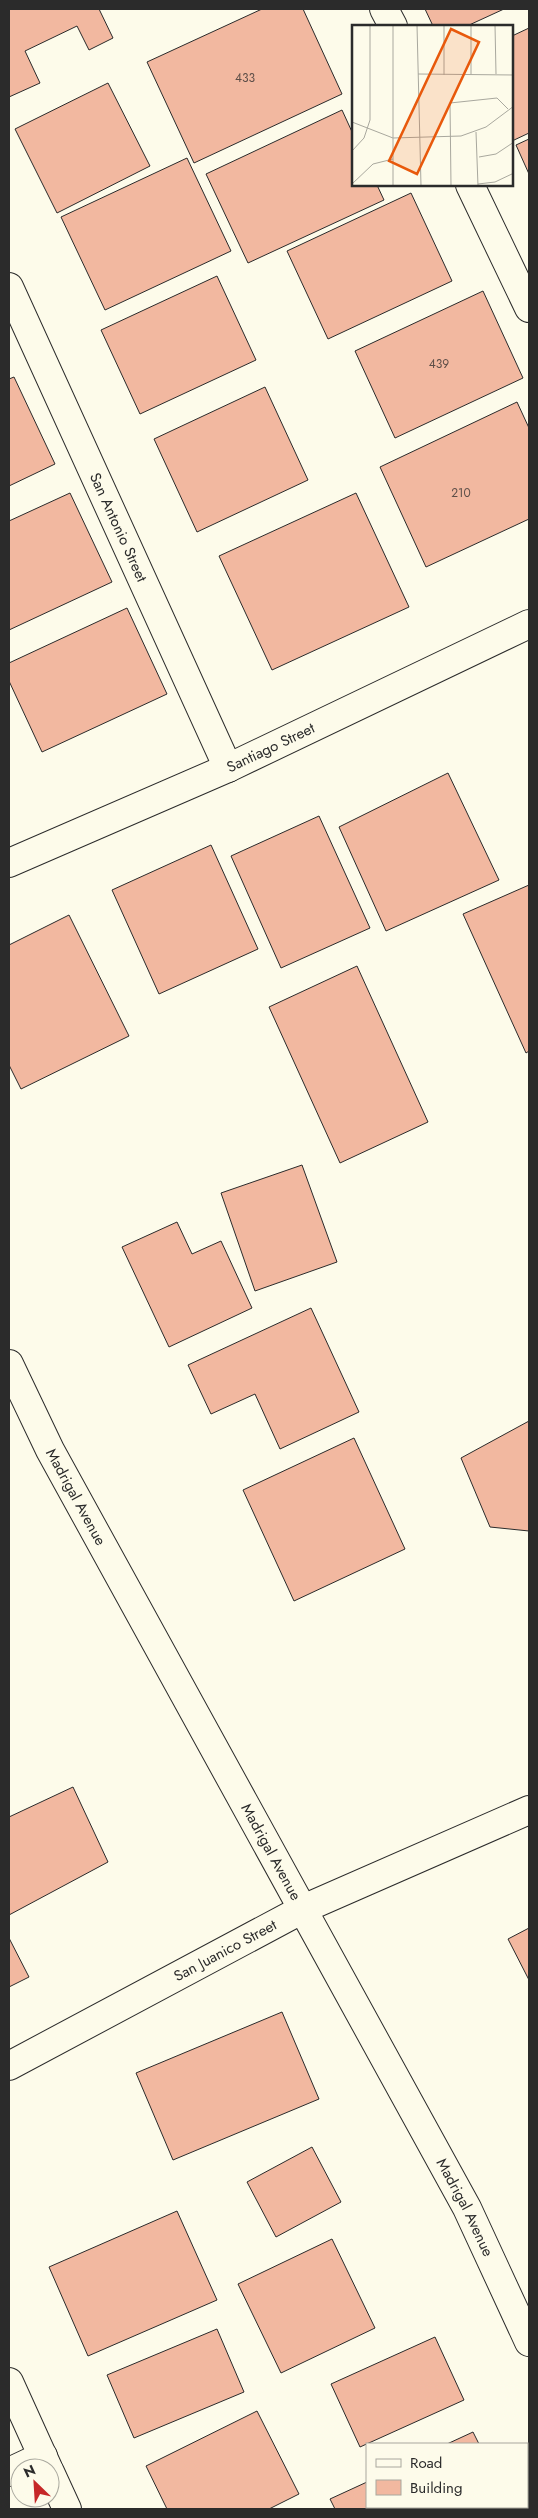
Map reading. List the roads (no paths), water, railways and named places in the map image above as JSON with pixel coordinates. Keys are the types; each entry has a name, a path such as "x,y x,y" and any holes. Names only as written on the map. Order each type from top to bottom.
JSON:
{"street":[{"path":"384,9 392,25"},
{"path":"470,186 529,308"},
{"name":"San Antonio Street","path":"9,287 228,768"},
{"name":"Santiago Street","path":"9,863 228,768 529,624"},
{"name":"Madrigal Avenue","path":"9,1364 50,1450 467,2208 529,2342"},
{"name":"San Juanico Street","path":"9,2066 303,1908 529,1810"},
{"path":"9,2382 44,2458"},
{"path":"60,2494 67,2509"}]}
